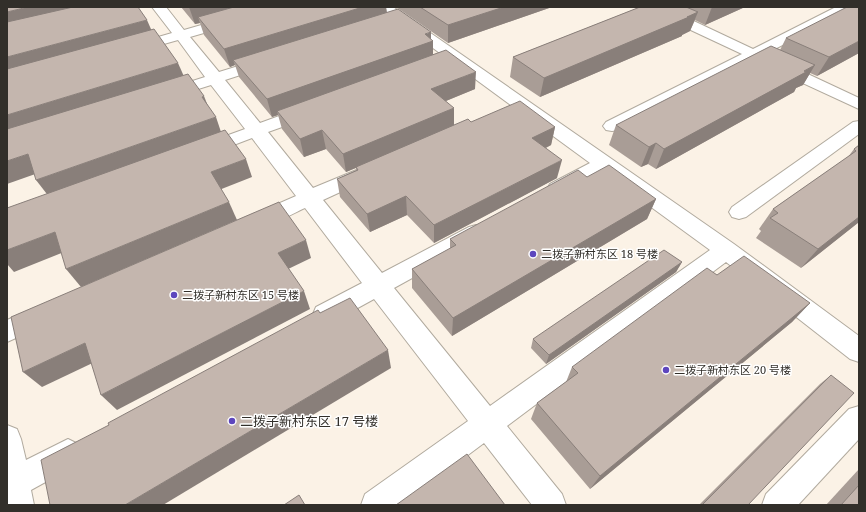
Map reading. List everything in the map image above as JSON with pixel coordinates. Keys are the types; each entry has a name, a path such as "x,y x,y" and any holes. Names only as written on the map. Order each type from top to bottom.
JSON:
{"street":[{"path":"159,7 552,505"},
{"path":"120,52 279,7"},
{"path":"640,13 654,7 859,104"},
{"path":"612,126 846,7"},
{"path":"390,16 455,57 726,250 859,351"},
{"path":"156,97 282,57"},
{"path":"433,66 455,57"},
{"path":"499,114 521,105"},
{"path":"190,155 322,106"},
{"path":"739,212 859,126"},
{"path":"535,200 604,163"},
{"path":"237,230 382,166"},
{"path":"309,323 494,222"},
{"path":"376,505 726,250"},
{"path":"7,331 57,309"},
{"path":"777,505 859,419"},
{"path":"7,439 17,494 85,445"}],"building":[{"path":"7,7 28,7 7,12"},
{"path":"73,7 138,7 147,20 7,57 7,22"},
{"path":"234,7 363,7 224,49 198,17"},
{"path":"420,7 504,7 448,25"},
{"path":"640,7 686,7 698,12 544,78 513,57"},
{"path":"847,7 859,7 859,41 829,57 786,38"},
{"path":"398,9 431,32 425,34 433,41 267,99 233,60"},
{"path":"154,29 178,63 7,115 7,69"},
{"path":"771,46 815,65 804,71 806,72 664,149 656,143 649,147 616,125"},
{"path":"446,50 476,72 431,89 454,108 343,154 322,130 300,139 277,111"},
{"path":"188,74 204,96 202,97 216,117 36,180 28,154 7,161 7,129"},
{"path":"520,101 555,127 532,138 562,160 434,225 406,196 367,214 337,179 358,170 356,167 468,119 471,122"},
{"path":"225,130 246,159 211,172 229,202 66,269 55,232 7,250 7,208"},
{"path":"859,145 859,217 818,249 770,218 778,213 773,209 856,151 854,149"},
{"name":"二拨子新村东区 18 号楼","path":"609,165 656,199 453,318 412,269 456,245 450,239 578,170 587,177"},
{"path":"279,202 306,240 278,253 304,291 101,395 85,343 23,372 11,317"},
{"path":"664,250 682,262 549,355 533,339"},
{"name":"二拨子新村东区 20 号楼","path":"744,256 810,303 600,476 537,403 578,373 572,367 707,268 717,275"},
{"name":"二拨子新村东区 17 号楼","path":"350,298 388,350 125,505 50,505 41,460 109,425 108,423 318,310 320,313"},
{"path":"831,375 854,393 748,505 702,505"},
{"path":"467,454 505,505 396,505"},
{"path":"859,485 859,505 841,505"},
{"path":"299,495 305,505 284,505"}],"place":[{"name":"二拨子新村东区 18 号楼","path":"533,254"},
{"name":"二拨子新村东区 15 号楼","path":"174,295"},
{"name":"二拨子新村东区 20 号楼","path":"666,370"},
{"name":"二拨子新村东区 17 号楼","path":"232,421"}]}
